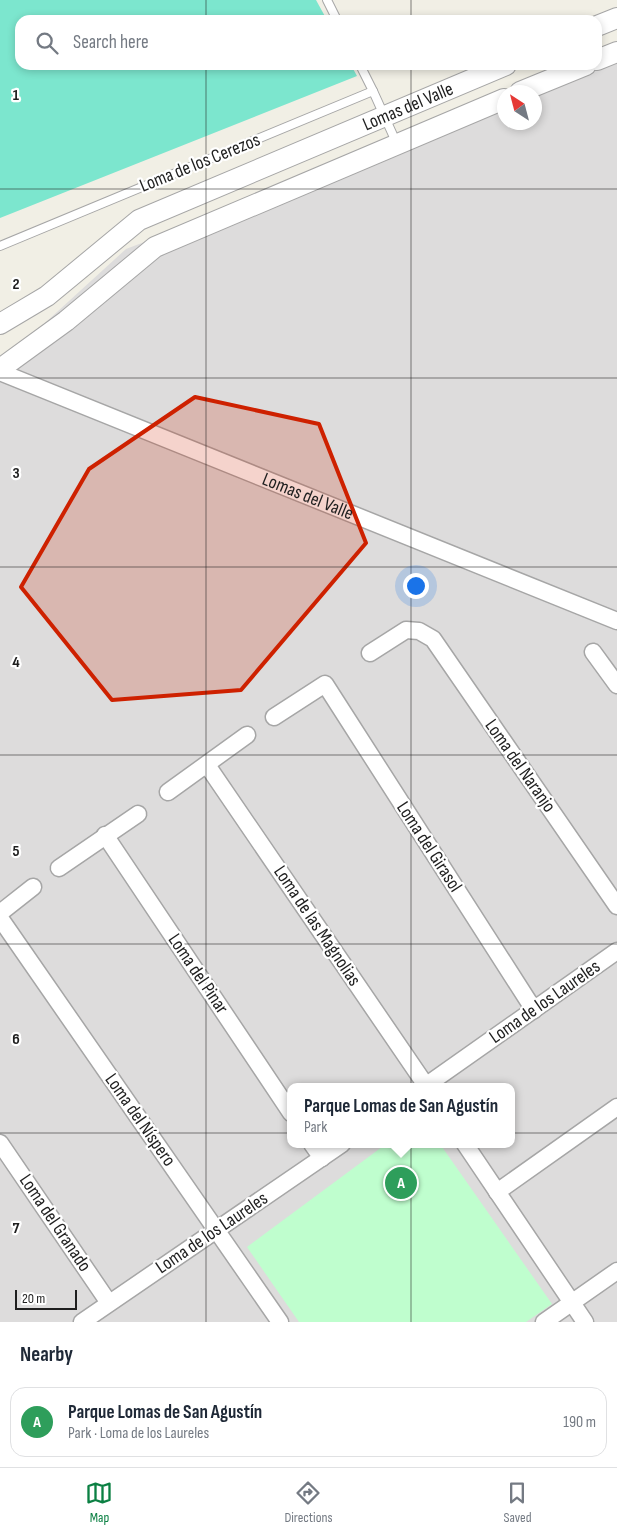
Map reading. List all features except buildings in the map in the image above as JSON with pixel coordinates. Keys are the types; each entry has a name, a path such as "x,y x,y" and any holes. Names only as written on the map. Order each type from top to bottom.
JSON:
{"street":[{"path":"602,24 617,18"},
{"path":"602,58 617,52"},
{"name":"Lomas del Valle","path":"0,324 47,296 139,220 494,70"},
{"path":"537,85 574,70"},
{"name":"Lomas del Valle","path":"0,371 66,320 155,246 497,102"},
{"name":"Lomas del Valle","path":"0,371 617,621"},
{"name":"Loma del Naranjo","path":"370,653 406,630 419,631 433,639 617,906"},
{"path":"593,652 617,685"},
{"name":"Loma del Girasol","path":"274,717 325,684 534,1010"},
{"path":"168,792 247,735"},
{"name":"Loma de las Magnolias","path":"207,765 424,1083"},
{"path":"59,868 138,814"},
{"name":"Loma del Pinar","path":"106,835 287,1107"},
{"path":"0,913 33,888"},
{"name":"Loma del Níspero","path":"0,918 280,1322"},
{"name":"Loma de los Laureles","path":"430,1083 617,951"},
{"path":"497,1192 617,1107"},
{"name":"Loma del Granado","path":"0,1143 109,1303"},
{"path":"315,1148 322,1158"},
{"name":"Loma de los Laureles","path":"82,1322 336,1148"},
{"path":"468,1148 585,1322"},
{"path":"544,1322 617,1271"}],"lane":[{"path":"327,0 334,15"},
{"path":"362,70 397,144"},
{"name":"Loma de los Cerezos","path":"0,246 373,91"}],"highlighted area":[{"path":"195,397 319,424 366,543 241,690 112,700 21,587 89,469"}],"shaded area":[{"path":"617,62 617,1322 0,1322 0,364 126,249 497,108 497,130 542,130 542,91 596,70 602,70 602,68"}],"green space":[{"path":"0,0 316,0 324,15 15,15 15,70 354,70 357,76 0,218"},
{"path":"381,1148 443,1148 552,1304 526,1322 299,1322 247,1247"}],"place":[{"name":"Parque Lomas de San Agustín","path":"401,1183"}]}
